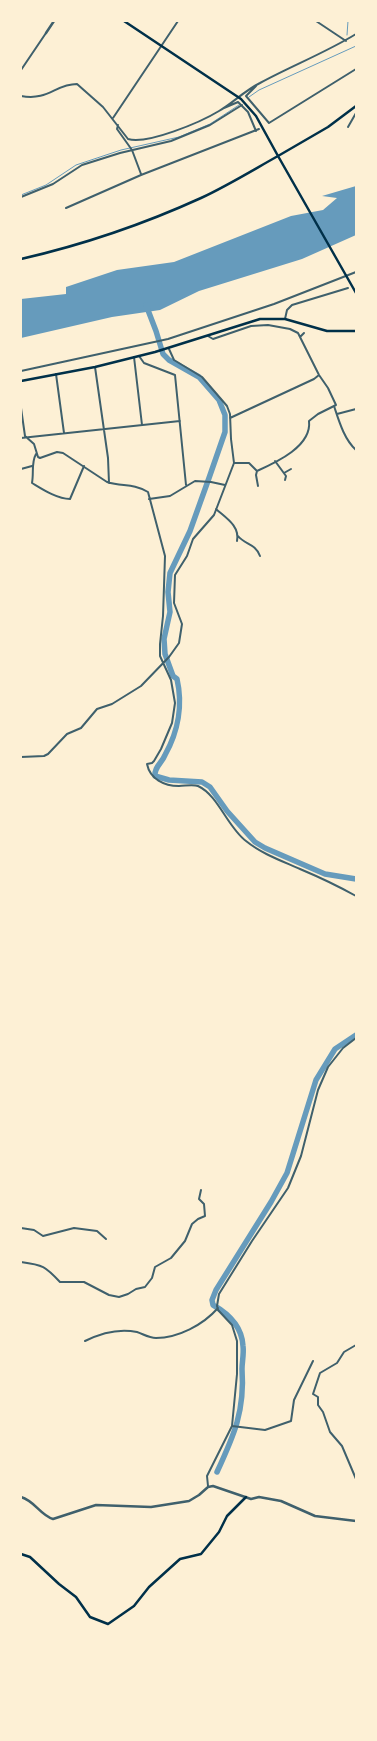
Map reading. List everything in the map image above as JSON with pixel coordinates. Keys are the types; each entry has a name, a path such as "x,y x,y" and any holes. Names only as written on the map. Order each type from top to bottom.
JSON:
{"main road":[{"path":"124,21 237,96 256,116 356,293"},
{"path":"21,259 52,252 147,220 202,198 328,127 356,106"},
{"path":"21,381 95,367 169,349 260,319 285,319 328,331 356,331"},
{"path":"21,1554 30,1557 76,1597 90,1617 108,1624 134,1606 150,1587 180,1559 201,1554 219,1532 227,1516 246,1498"}],"street":[{"path":"21,70 54,21"},
{"path":"113,118 178,21"},
{"path":"316,21 346,41"},
{"path":"220,111 237,96 256,84 346,41 356,34"},
{"path":"256,84 246,96 269,123 356,69"},
{"path":"21,96 41,97 65,86 77,84 113,118 128,139 138,140 158,136 188,126 238,102 248,112 256,131"},
{"path":"21,197 53,184 82,165 132,150 171,142 210,125 242,105"},
{"path":"348,127 356,113"},
{"path":"118,125 118,129 132,150 142,175"},
{"path":"66,208 142,175 259,129"},
{"path":"21,371 163,340 274,304 346,274 356,272"},
{"path":"285,319 287,310 292,305 348,288"},
{"path":"208,336 213,339 251,326 268,325 290,329 298,333 333,398 336,405 334,406 344,432 351,446 356,450"},
{"path":"300,337 304,333"},
{"path":"21,756 44,756 48,754 66,734 81,728 97,709 112,704 141,686 163,664 179,643 182,624 174,603 175,576 187,556 193,539 212,518 234,463 230,439 230,418 227,406 194,371 174,360 169,349"},
{"path":"139,356 144,363 175,375 186,485"},
{"path":"134,357 142,424"},
{"path":"95,367 108,458 109,483"},
{"path":"56,374 64,433"},
{"path":"230,418 319,375"},
{"path":"257,471 304,442 308,435 310,421 318,414 334,406"},
{"path":"21,408 25,436 34,444 36,453 40,458 57,452 84,466 109,483 130,484 148,492 165,556 160,656 171,680 175,703 172,723 161,749 152,764 147,764 152,775 161,782 172,786 198,786 212,799 246,842 263,853 330,882 356,896"},
{"path":"337,414 356,409"},
{"path":"21,438 25,436 180,421"},
{"path":"36,453 32,460 32,483 44,490 68,499 70,499 84,466"},
{"path":"275,461 284,473 285,480"},
{"path":"234,463 249,463 257,471"},
{"path":"21,469 32,466"},
{"path":"284,473 290,469"},
{"path":"257,471 258,486"},
{"path":"149,499 170,496 195,481 225,485"},
{"path":"216,509 233,524 238,541"},
{"path":"238,536 253,545 260,556"},
{"path":"85,1341 104,1332 114,1330 134,1331 153,1338 171,1336 191,1329 207,1318 217,1307 219,1294 288,1188 301,1156 318,1090 328,1067 343,1048 356,1038"},
{"path":"21,1262 40,1264 60,1282 84,1282 109,1295 119,1297 128,1294 136,1288 145,1287 152,1278 155,1267 171,1258 185,1241 192,1224 198,1218 205,1216 204,1204 198,1199 201,1190"},
{"path":"21,1228 34,1230 43,1236 74,1228 97,1231 106,1239"},
{"path":"208,1487 207,1476 232,1426 236,1384 237,1341 232,1326 217,1307"},
{"path":"356,1345 344,1352 337,1363 320,1373 313,1394 318,1397 318,1404 330,1432 342,1446 356,1479"},
{"path":"232,1426 265,1430 291,1421 294,1400 313,1362"},
{"path":"21,1497 30,1500 45,1515 53,1519 96,1505 151,1506 189,1501 208,1487 213,1486 246,1498 281,1501 315,1516 356,1521"}],"water":[{"path":"356,186 356,235 302,259 199,291 160,310 112,317 21,338 21,299 66,294 66,287 117,270 174,262 291,216 323,210 337,198 322,196"}],"waterway":[{"path":"347,35 348,21"},
{"path":"249,97 259,90 356,46"},
{"path":"21,195 46,185 76,165 121,150 179,137 210,124 239,105"},
{"path":"146,305 163,354 169,360 199,377 219,400 225,415 225,432 209,478 190,531 170,573 168,592 170,612 164,639 165,654 173,676 177,679 179,708 173,737 164,758 156,770 155,776 169,780 202,782 210,787 227,811 255,842 325,874 356,879"},
{"path":"217,1472 233,1434 240,1410 243,1349 242,1339 234,1322 213,1305 212,1300 216,1290 287,1173 316,1080 335,1049 356,1035"}]}
